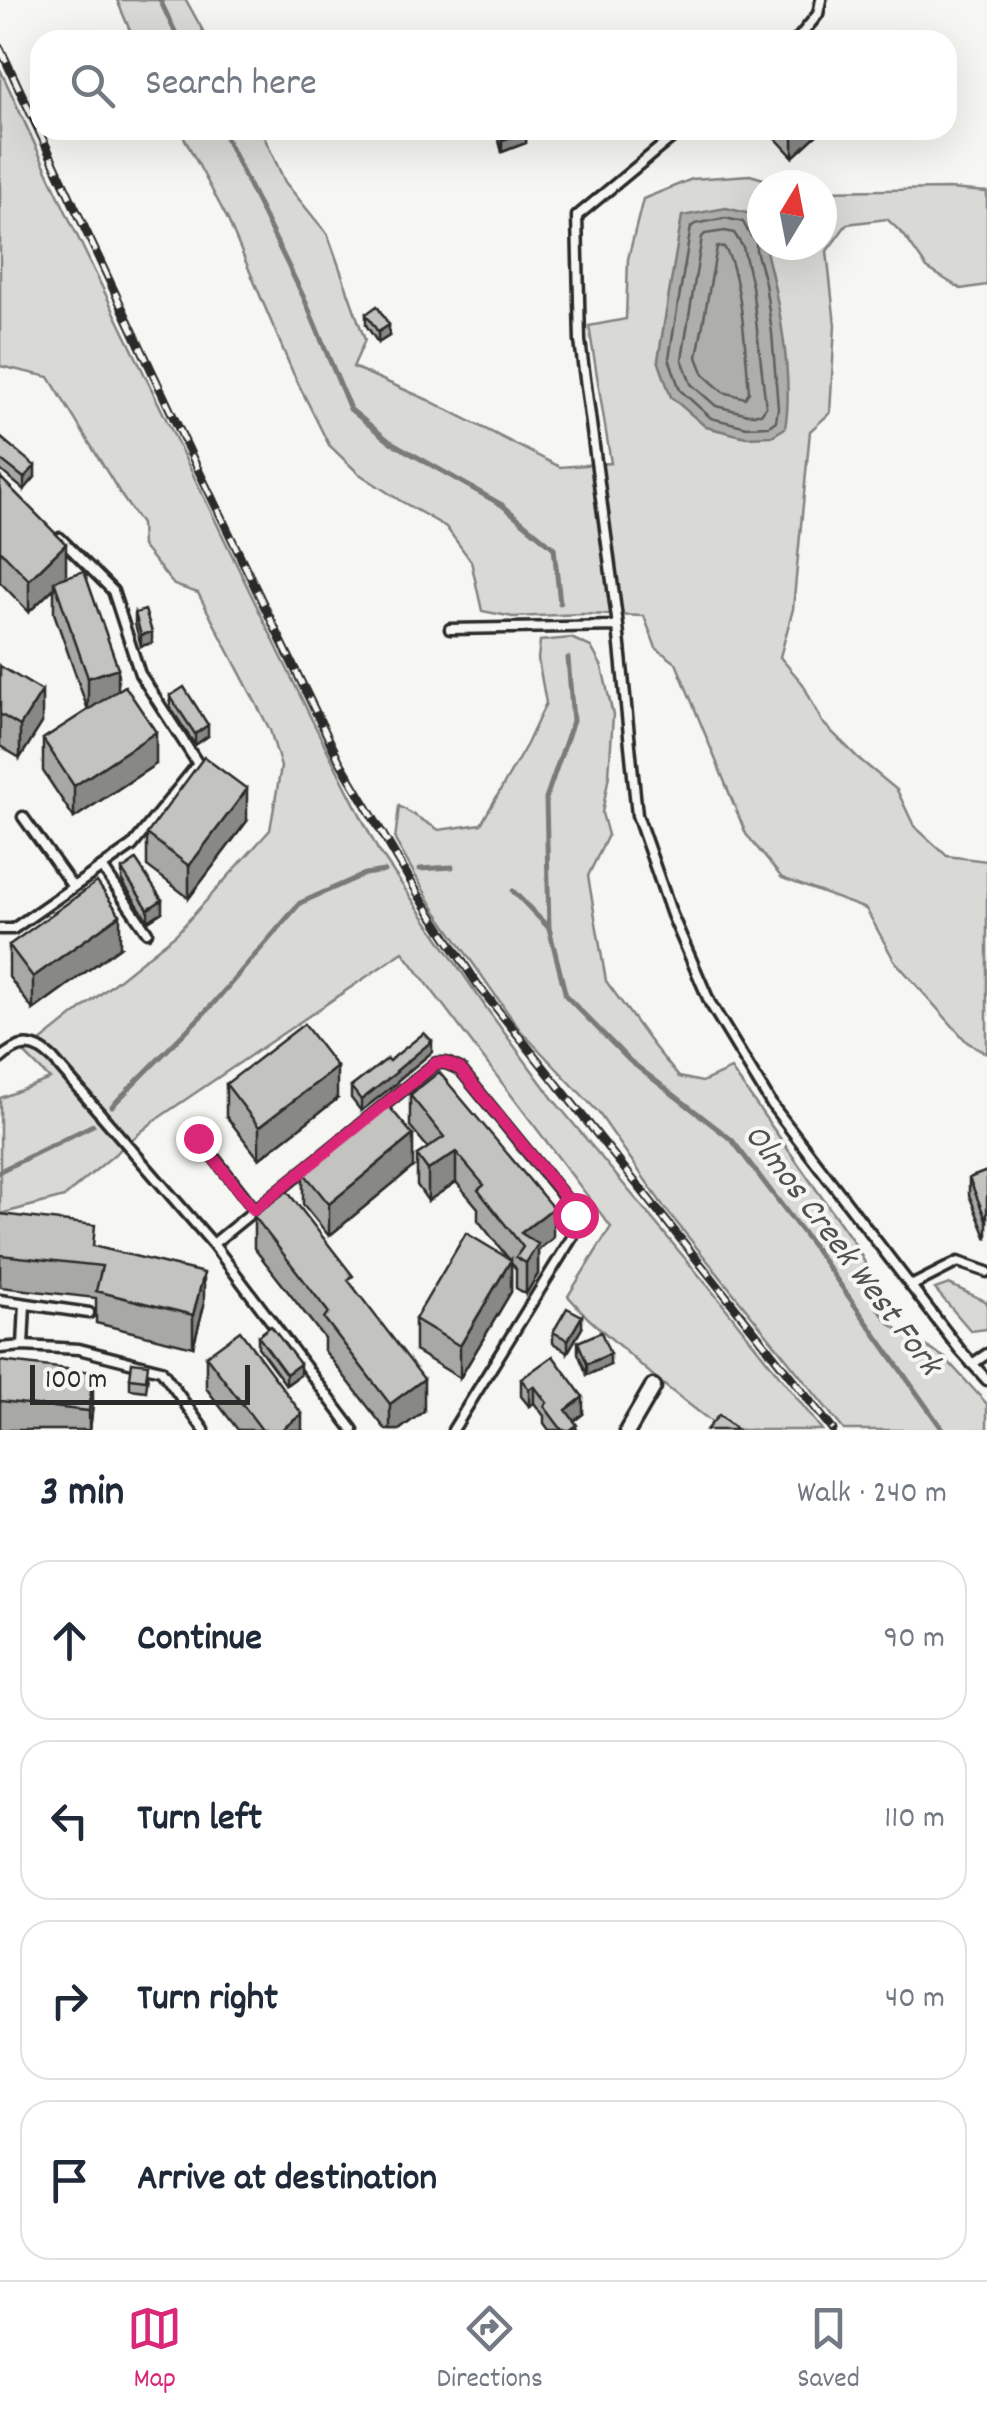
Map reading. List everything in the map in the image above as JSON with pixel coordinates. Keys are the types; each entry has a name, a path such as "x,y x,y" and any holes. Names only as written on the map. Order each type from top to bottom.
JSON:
{"street":[{"path":"628,1430 653,1386"}],"lane":[{"path":"805,30 818,14 820,0"},
{"path":"669,140 577,216 580,341 618,626 638,814 672,915 710,1003 772,1105 987,1380"},
{"path":"0,929 12,929 132,846 198,764 140,674 113,591 57,535"},
{"path":"450,628 618,626"},
{"path":"24,817 74,886"},
{"path":"102,867 147,932"},
{"path":"0,1059 19,1045 46,1052 212,1244 352,1430"},
{"path":"212,1244 436,1063 460,1069 571,1204 576,1225 573,1236 456,1426 470,1430"},
{"path":"198,1138 254,1210"},
{"path":"910,1286 958,1262 987,1272"},
{"path":"0,1300 89,1313"},
{"path":"23,1346 24,1304"},
{"path":"0,1348 79,1349 161,1370 204,1430"},
{"path":"972,1364 987,1354"}],"shaded area":[{"path":"117,0 186,0 202,30 130,30"},
{"path":"0,69 30,140 377,848 553,1099 822,1430 722,1430 659,1381 568,1296 611,1227 403,952 154,1121 64,1197 0,1214 0,1098 50,1079 25,1054 176,934 270,830 281,767 270,730 198,593 174,585 142,546 141,524 49,377 0,366"},
{"path":"185,140 266,140 285,182 328,235 365,340 353,367 560,467 611,463 589,326 626,319 628,259 643,199 692,179 747,175 747,260 828,260 835,325 830,413 810,431 793,609 780,657 803,684 822,722 897,790 914,826 947,856 987,861 987,1054 967,1042 894,960 866,909 782,878 746,834 676,663 656,648 644,616 513,617 482,611 471,561 446,527 358,473 329,445 293,373 228,220"},
{"path":"837,191 987,192 987,285 961,289 927,268 904,235 887,219 847,224 837,238"},
{"path":"571,638 591,647 602,667 613,715 602,813 608,835 588,876 606,981 679,1077 702,1082 731,1069 855,1244 874,1280 877,1308 891,1325 945,1358 987,1404 987,1430 844,1430 664,1207 598,1112 520,1030 434,908 395,840 399,806 439,830 481,824 546,703 538,659 540,641"},
{"path":"949,1284 987,1302 987,1329 971,1331 935,1289"}],"water":[{"path":"726,208 747,213 747,260 768,260 788,386 785,428 772,436 746,437 706,427 671,397 658,360 682,216"}],"building":[{"path":"377,306 389,325 378,332 366,314"},
{"path":"0,437 35,466 24,478 0,459"},
{"path":"0,477 66,544 29,580 0,550"},
{"path":"84,571 118,668 88,678 54,581"},
{"path":"145,610 152,632 141,635 135,613"},
{"path":"0,666 42,691 20,726 0,714"},
{"path":"125,686 156,732 74,786 43,739"},
{"path":"184,687 208,725 195,734 170,696"},
{"path":"204,757 247,789 189,866 147,834"},
{"path":"136,860 162,900 148,909 122,870"},
{"path":"97,882 120,915 33,977 9,945"},
{"path":"304,1024 337,1067 259,1127 226,1084"},
{"path":"424,1033 432,1041 361,1100 351,1087"},
{"path":"439,1072 553,1208 521,1233 538,1244 526,1263 516,1257 523,1247 478,1190 484,1185 456,1152 428,1170 417,1155 444,1137 410,1095"},
{"path":"387,1104 413,1135 329,1204 303,1172"},
{"path":"987,1171 987,1222 969,1178"},
{"path":"287,1191 353,1276 348,1280 424,1379 390,1404 324,1318 329,1313 254,1216"},
{"path":"0,1214 95,1225 93,1246 204,1273 193,1315 96,1291 102,1266 0,1255"},
{"path":"466,1233 511,1260 460,1346 415,1319"},
{"path":"567,1308 582,1316 568,1340 553,1332"},
{"path":"271,1326 300,1364 286,1374 258,1336"},
{"path":"240,1331 302,1414 281,1430 262,1430 206,1356"},
{"path":"601,1332 610,1354 587,1364 578,1342"},
{"path":"553,1356 583,1397 566,1410 577,1425 570,1430 562,1430 534,1386 529,1389 521,1379"},
{"path":"0,1361 93,1372 89,1411 0,1401"},
{"path":"132,1362 148,1364 146,1380 130,1378"},
{"path":"719,1415 737,1430 706,1430"}],"waterway":[{"path":"160,0 174,30"},
{"path":"227,140 304,298 350,409 389,441 502,505 554,548 560,603"},
{"name":"Olmos Creek West Fork","path":"568,658 573,721 546,798 549,928 566,996 630,1061 732,1140 943,1430"},
{"path":"420,869 452,867"},
{"path":"112,1106 212,1005 300,903 365,874 384,871"},
{"path":"513,891 547,926"},
{"path":"0,1171 93,1125"}],"railway":[{"path":"0,48 30,112"},
{"path":"43,140 339,760 420,897 478,985 833,1430"}],"route":[{"path":"198,1138 254,1210 436,1063 446,1063 460,1069 571,1204 575,1215"}]}
